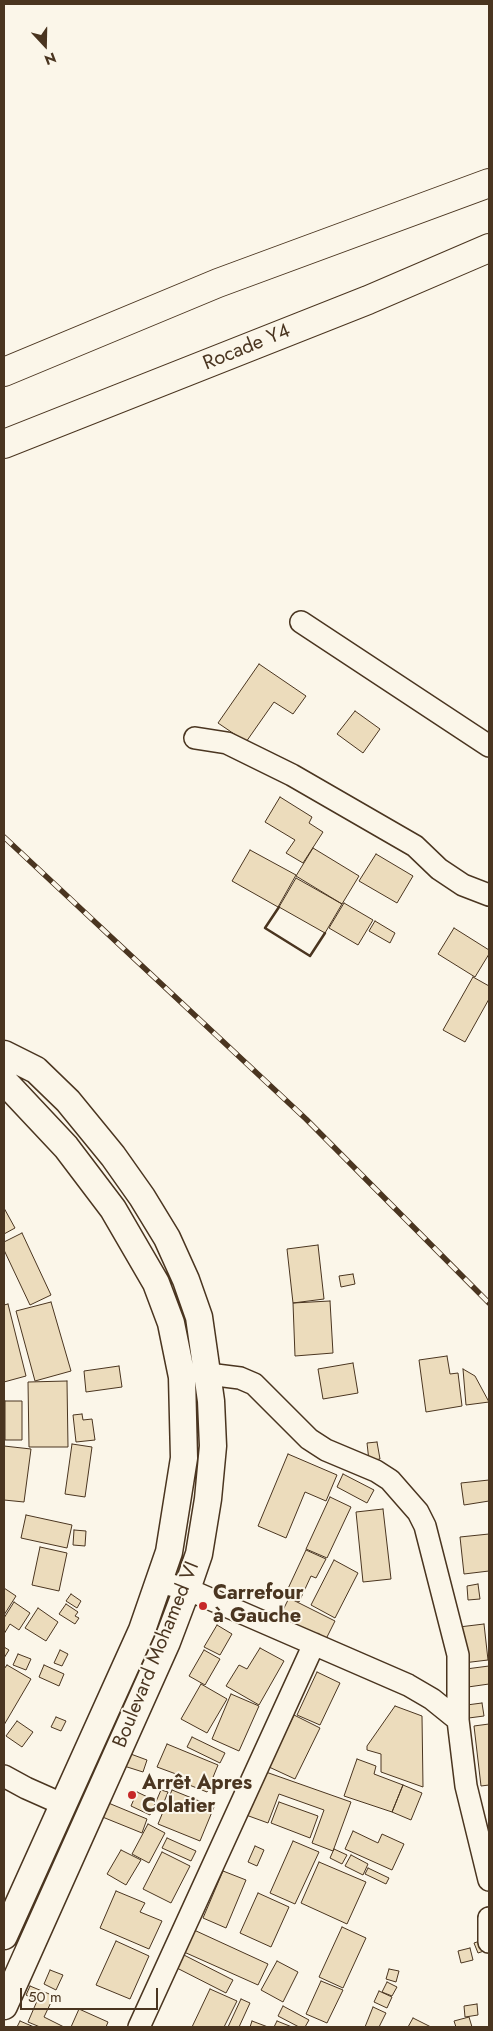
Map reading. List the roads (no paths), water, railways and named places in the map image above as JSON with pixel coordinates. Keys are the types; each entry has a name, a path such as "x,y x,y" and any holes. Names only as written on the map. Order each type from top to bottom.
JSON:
{"highway":[{"path":"4,372 218,283 489,183"},
{"name":"Rocade Y4","path":"4,444 368,300 489,248"}],"main road":[{"name":"Boulevard Mohamed VI","path":"4,1054 36,1070 68,1101 113,1156 142,1197 167,1238 186,1280 199,1317 208,1374 213,1446 199,1554 187,1589 167,1642 4,2006"},
{"name":"Boulevard Mohamed VI","path":"4,1081 66,1147 113,1209 156,1283 171,1324 182,1377 184,1458 169,1552 142,1630 4,1936"}],"street":[{"path":"301,622 489,746"},
{"path":"195,738 227,744 292,775 416,846 439,869 463,885 489,895"},
{"path":"208,1374 240,1378 254,1384 309,1439 326,1450 390,1480 418,1512 425,1526 458,1655 458,1720 466,1786 489,1880"},
{"path":"159,1582 187,1589 408,1685 432,1699 458,1720"},
{"path":"139,2027 314,1644"},
{"path":"4,1776 62,1804"},
{"path":"489,1918 489,1942"}],"railway":[{"path":"4,837 306,1119 489,1303"}],"place":[{"name":"Carrefour à Gauche","path":"203,1606"},
{"name":"Arrêt Apres Colatier","path":"132,1795"}]}
